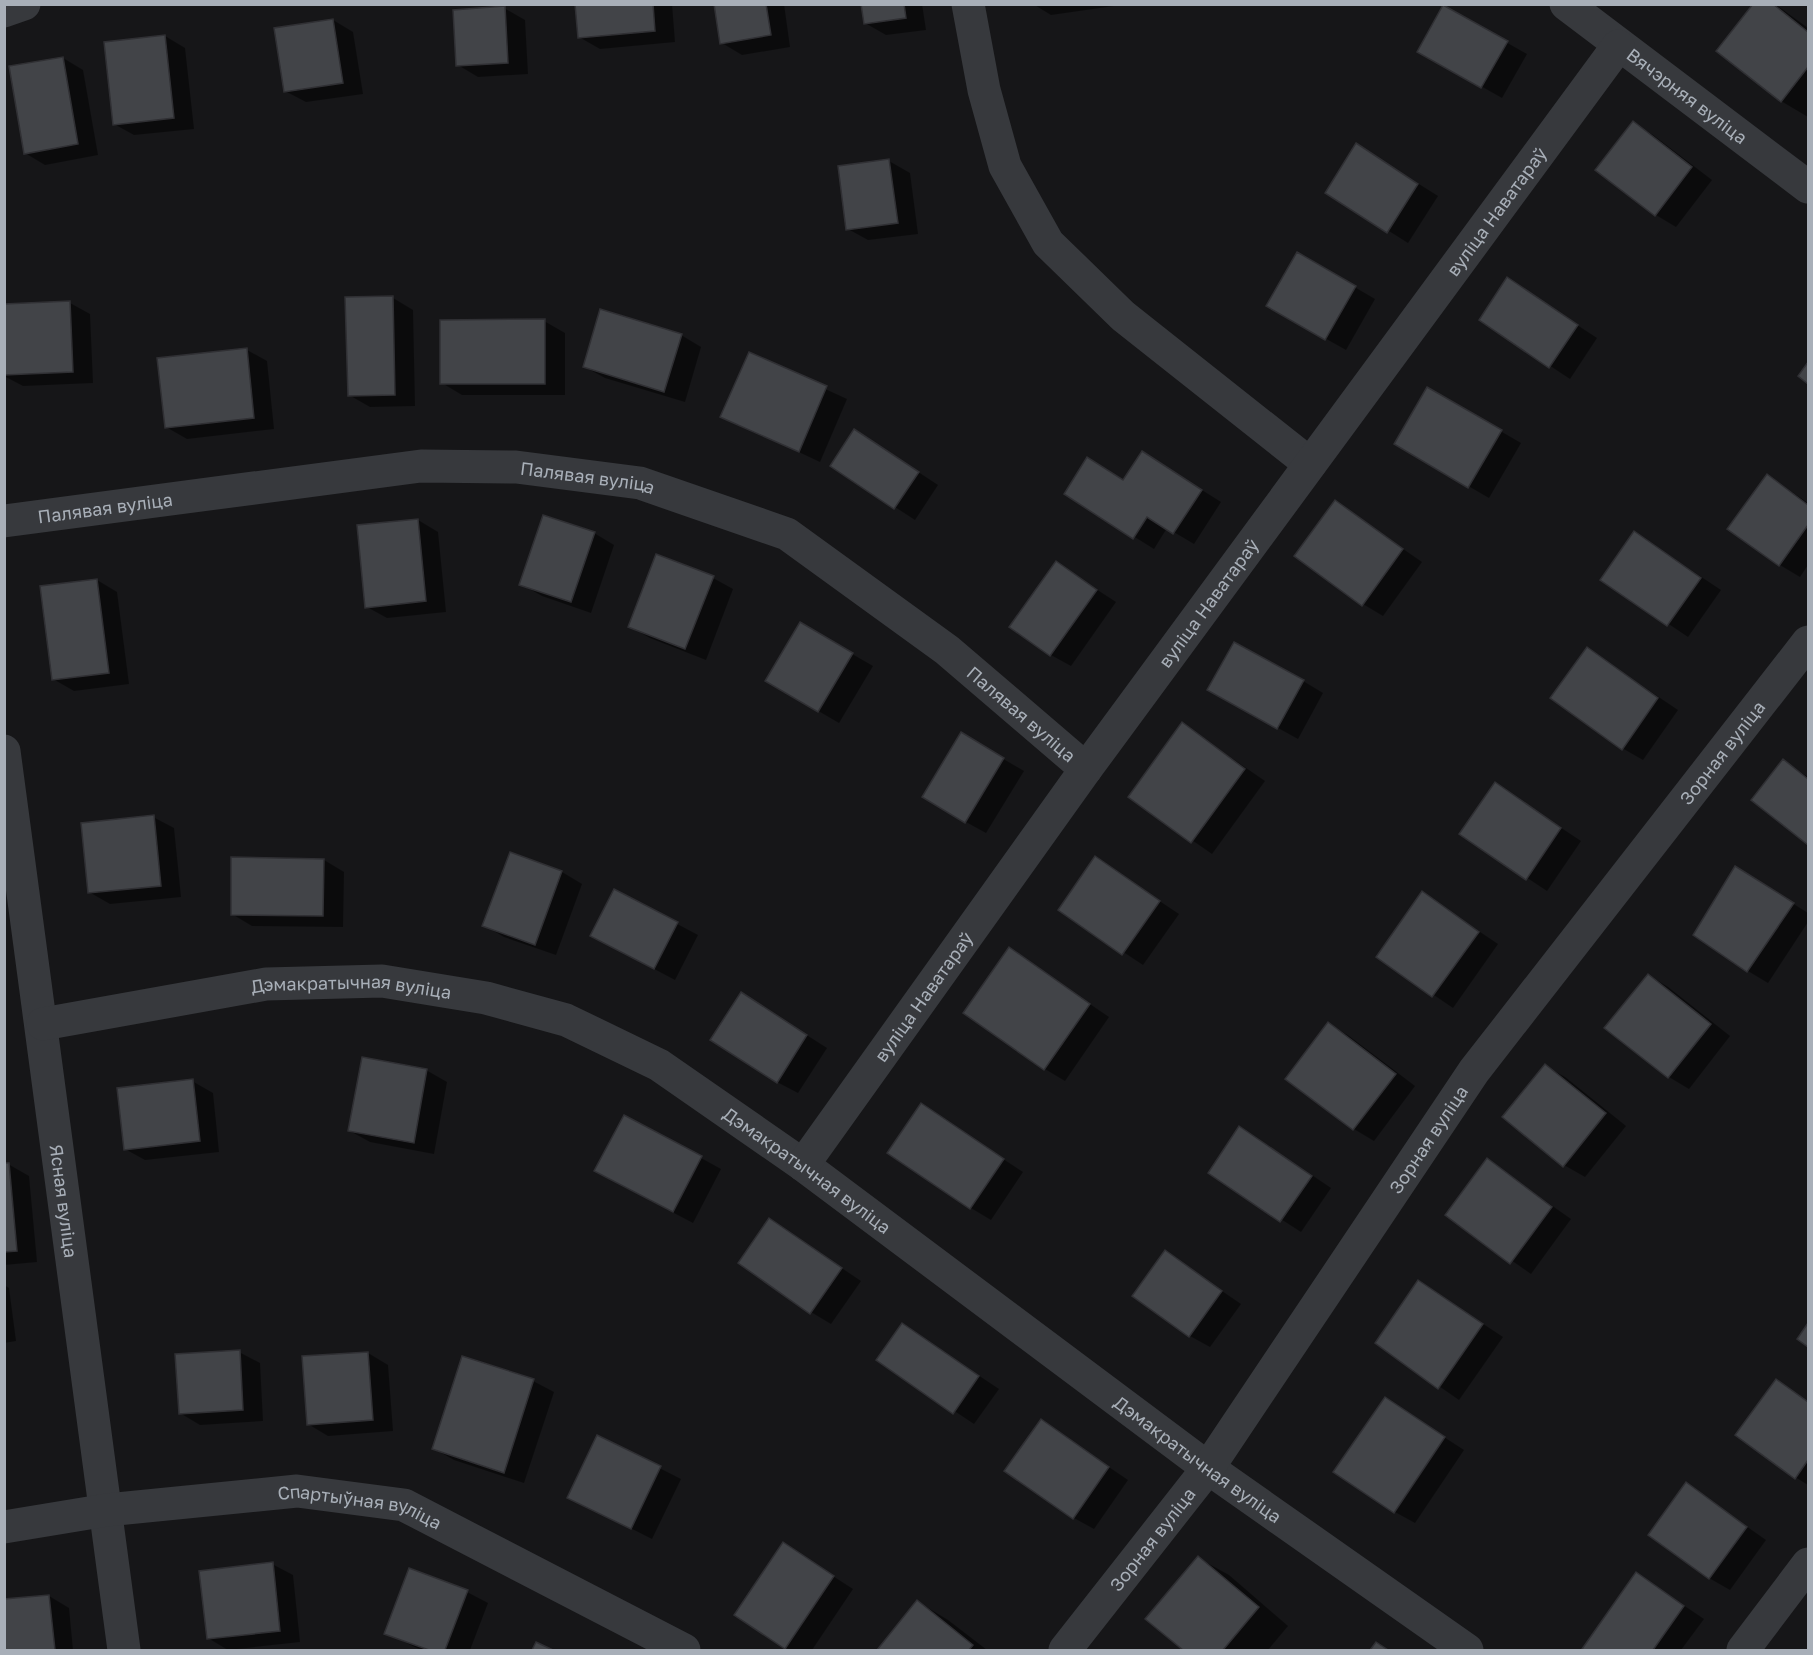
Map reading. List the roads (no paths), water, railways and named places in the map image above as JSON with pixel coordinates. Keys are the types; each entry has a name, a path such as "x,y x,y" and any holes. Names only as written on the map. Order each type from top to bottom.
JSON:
{"street":[{"path":"4,11 24,4"},
{"path":"968,4 984,90 1005,166 1048,243 1124,316 1310,464"},
{"name":"Вячэрняя вуліца","path":"1566,4 1618,46 1809,187"},
{"name":"вуліца Наватараў","path":"803,1165 1086,769 1618,46"},
{"name":"Палявая вуліца","path":"4,521 421,466 516,467 640,483 787,534 947,650 1086,769"},
{"name":"Зорная вуліца","path":"1065,1650 1208,1468 1474,1071 1809,642"},
{"name":"Ясная вуліца","path":"4,751 43,1024 124,1650"},
{"name":"Дэмакратычная вуліца","path":"43,1024 266,984 382,981 486,999 566,1020 659,1065 803,1165 1208,1468 1467,1650"},
{"name":"Спартыўная вуліца","path":"4,1527 107,1510 297,1491 404,1505 684,1650"},
{"path":"1743,1650 1809,1564"}]}
